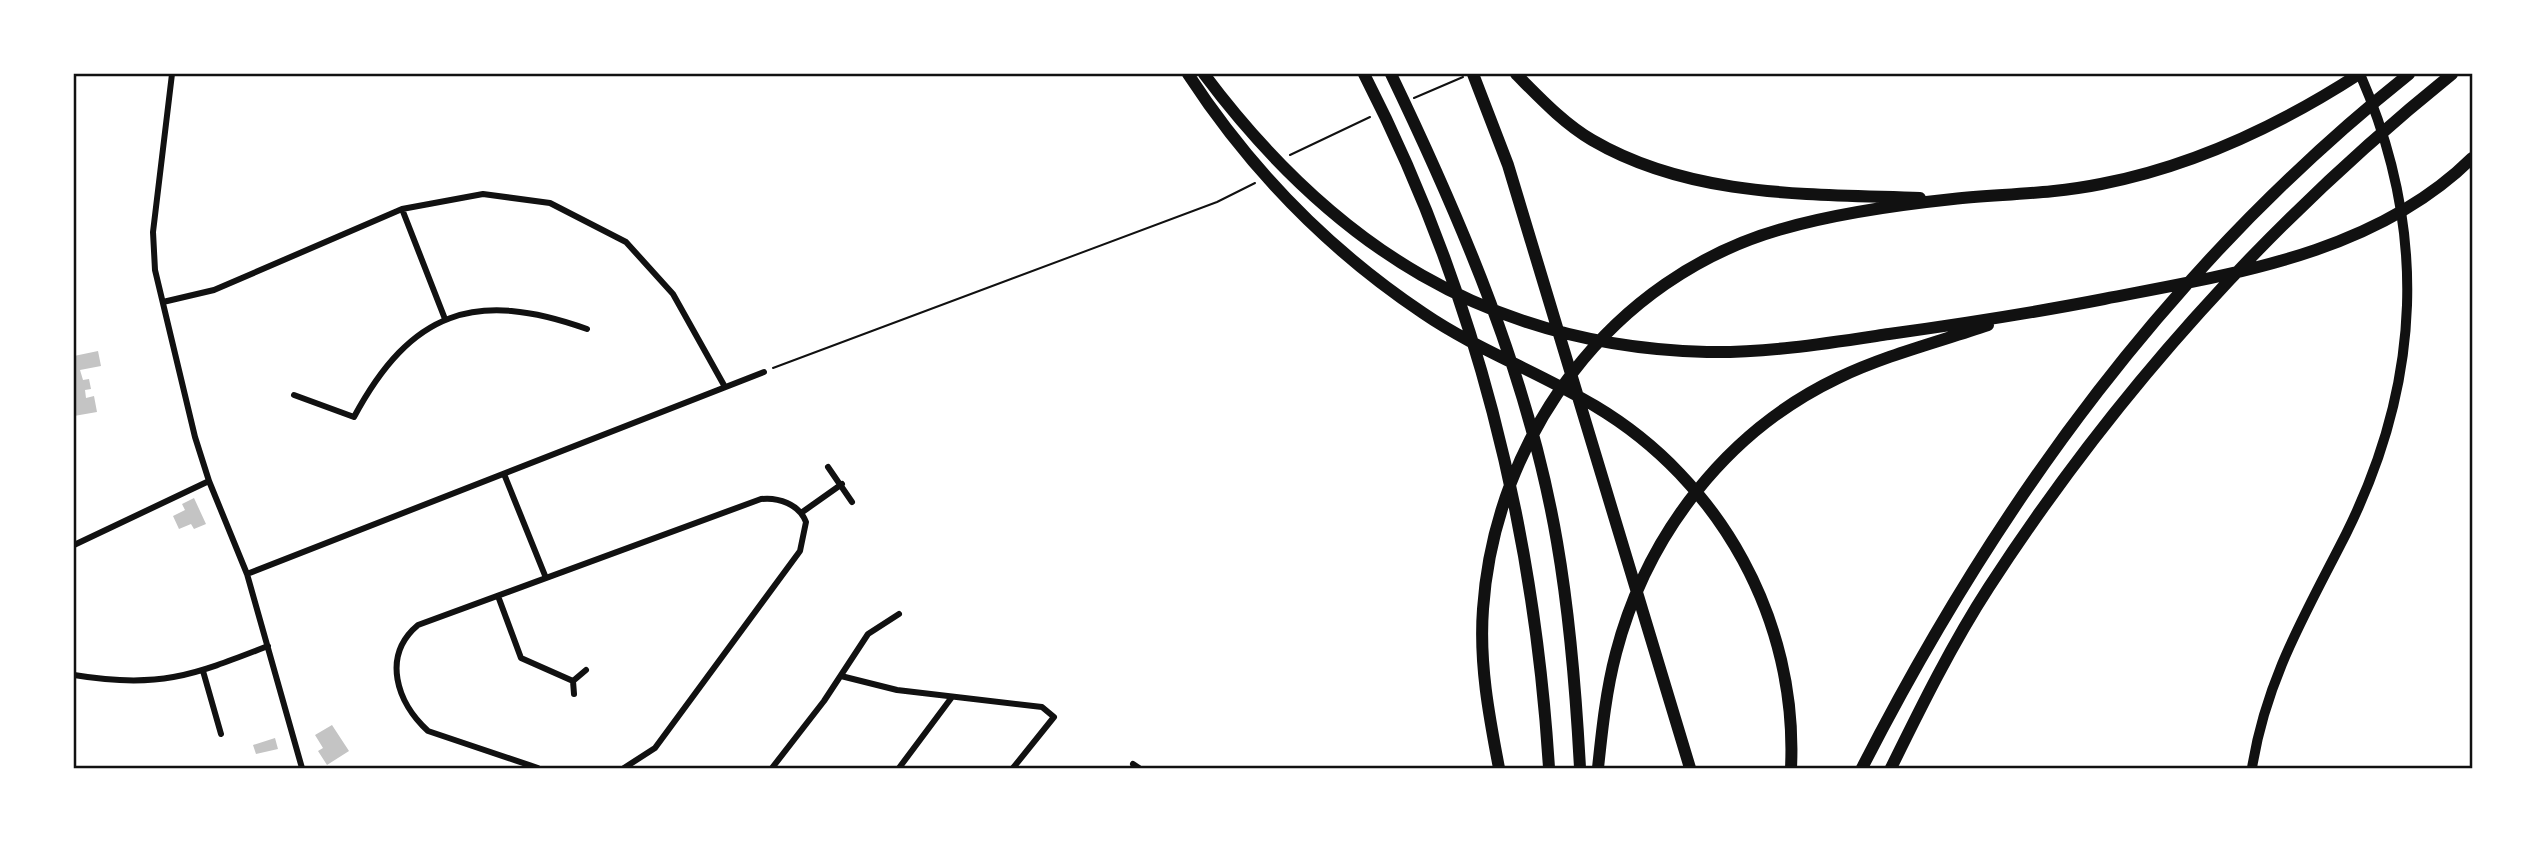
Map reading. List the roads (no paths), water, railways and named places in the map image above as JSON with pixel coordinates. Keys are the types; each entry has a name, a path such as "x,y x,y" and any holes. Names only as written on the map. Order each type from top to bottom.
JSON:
{"highway":[{"path":"1188,74 1265,177 1359,266 1426,316 1499,357 1581,397 1631,429 1686,479 1732,538 1756,585 1779,647 1791,726 1791,768"},
{"path":"1202,74 1241,136 1305,216"},
{"path":"1202,74 1289,175 1366,240 1440,285 1519,320 1602,342 1688,351 1737,351 1815,345 2022,315 2248,270 2313,251 2396,213 2462,169 2473,158"},
{"path":"1364,74 1401,149 1450,271 1495,416 1531,589 1549,768"},
{"path":"1391,74 1473,256 1513,366 1542,474 1569,621 1580,768"},
{"path":"1473,74 1508,165 1690,768"},
{"path":"1516,74 1553,110 1591,140 1626,156 1699,180 1781,193 1952,199"},
{"path":"1499,768 1488,708 1482,644 1485,579 1498,516 1517,464 1542,415 1574,370 1610,329 1678,275 1756,237 1853,213 1952,199 2097,185 2145,174 2232,145 2360,74"},
{"path":"1862,768 1906,682 1968,576 2025,488 2147,326 2260,207 2351,122 2409,74"},
{"path":"1891,768 1931,688 1987,589 2050,496 2178,336 2291,215 2361,150 2452,74"},
{"path":"1598,768 1605,704 1630,608 1661,543 1684,506 1713,470 1754,431 1792,404 1861,368 2022,315"}],"main road":[{"path":"2252,768 2262,716 2284,653 2358,508 2386,439 2404,354 2409,272 2404,217 2385,136 2360,74"}],"street":[{"path":"172,74 153,232 155,271 209,481 247,574 302,768"},
{"path":"163,302 214,290 402,209 483,194 550,203 626,242 673,294 725,387"},
{"path":"402,209 444,319"},
{"path":"293,395 354,417 374,379 402,348 444,319 488,310 515,310 548,315 587,329"},
{"path":"247,574 764,372"},
{"path":"828,467 852,502"},
{"path":"504,474 545,578"},
{"path":"74,543 209,481"},
{"path":"801,513 842,484"},
{"path":"538,768 428,731 407,708 400,690 395,665 408,634 418,625 761,499 783,501 801,513 806,522 800,551 655,748 624,768"},
{"path":"498,596 521,658 573,681"},
{"path":"772,768 841,676 868,634 899,614"},
{"path":"74,675 151,681 203,671 268,646"},
{"path":"573,681 586,670"},
{"path":"203,671 221,734"},
{"path":"841,676 897,690 1042,707 1054,717 1013,768"},
{"path":"573,681 574,694"},
{"path":"899,768 952,697"}]}
